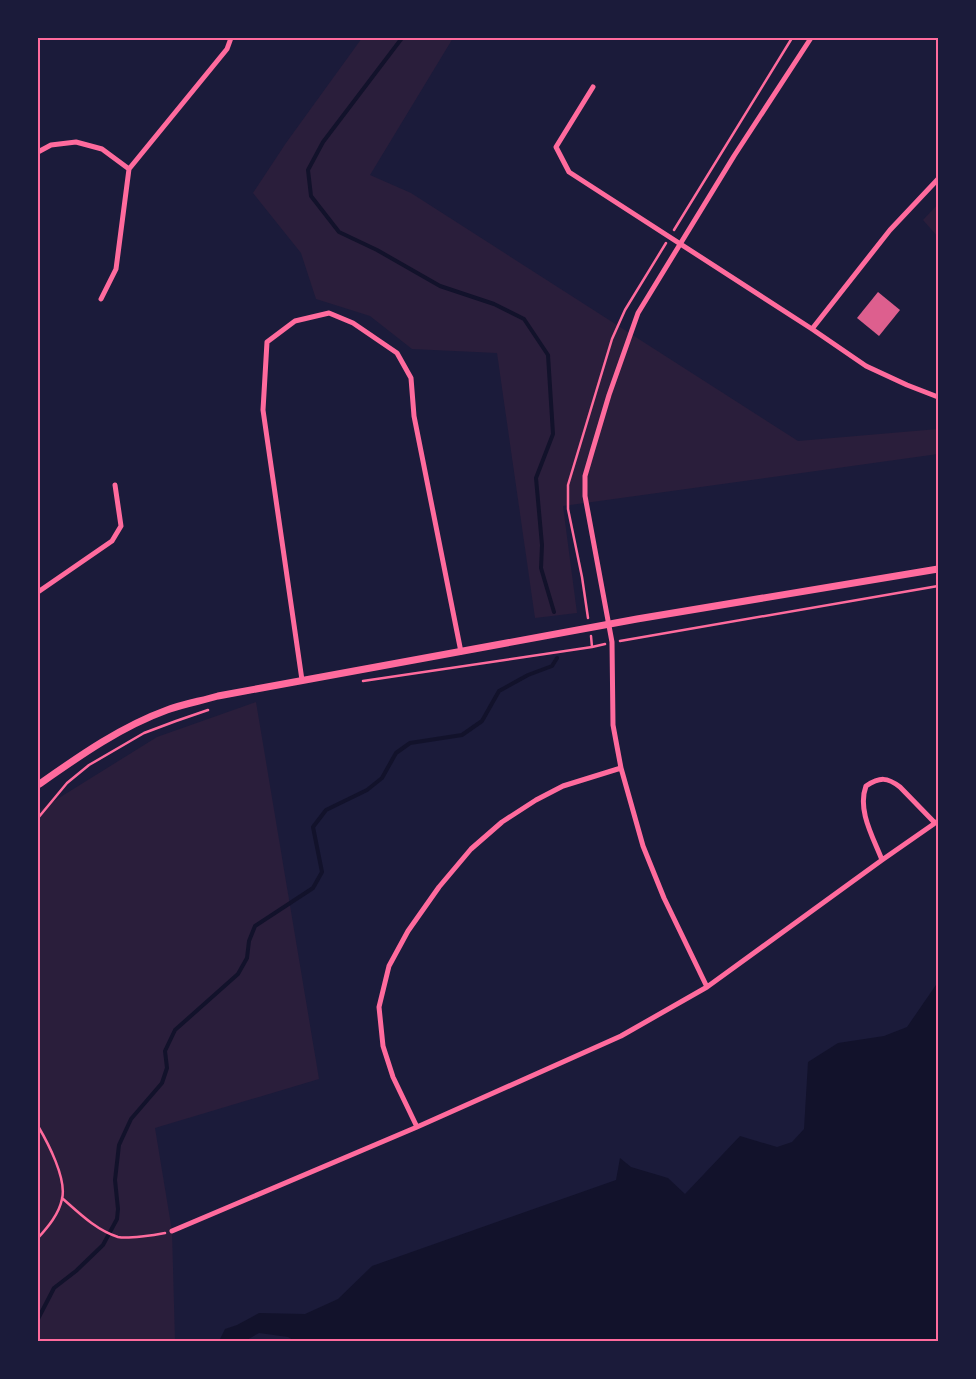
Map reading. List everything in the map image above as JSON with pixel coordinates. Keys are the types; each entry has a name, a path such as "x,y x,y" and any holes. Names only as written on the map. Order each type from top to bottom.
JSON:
{"street":[{"path":"101,299 116,269 129,169 227,49 231,38"},
{"path":"707,987 664,898 643,846 621,768 613,725 612,642 584,496 585,476 609,395 638,313 734,156 811,38"},
{"path":"592,88 556,147 569,172 866,366 938,397"},
{"path":"38,152 51,145 76,142 102,149 129,169"},
{"path":"812,329 890,230 938,179"},
{"path":"302,680 263,410 267,342 296,321 329,313 353,323 396,353 411,378 414,416 461,652"},
{"path":"38,592 112,541 121,526 115,484"},
{"path":"38,785 70,762 118,732 167,710 218,696 590,628 938,569"},
{"path":"417,1127 393,1077 383,1046 379,1007 389,966 408,930 439,887 471,849 502,822 536,800 563,786 621,768"},
{"path":"172,1231 417,1127 621,1036 707,987 937,822 900,787 887,779 866,786 863,795 864,810 882,860"}],"path":[{"path":"592,647 582,577 568,509 568,485 612,339 625,310 792,38"},
{"path":"360,681 592,647 938,586"},
{"path":"38,818 67,782 89,764 144,734 214,708"},
{"path":"38,1126 56,1164 62,1182 62,1198 53,1219 38,1238"},
{"path":"62,1198 88,1221 102,1230 120,1237 154,1235 172,1231"}],"shaded area":[{"path":"362,38 453,38 370,175 411,193 798,441 938,429 938,454 563,506 577,613 535,618 497,353 412,349 370,316 316,299 301,253 253,193 286,143"},
{"path":"938,204 938,237 923,220"},
{"path":"256,702 319,1079 155,1128 172,1231 175,1341 38,1342 38,811 157,737"},
{"path":"938,982 938,1341 296,1342 288,1337 259,1333 245,1341 219,1341 225,1329 259,1313 305,1314 338,1299 372,1266 616,1180 620,1158 631,1167 668,1178 685,1194 740,1136 777,1147 792,1142 804,1129 808,1062 838,1043 884,1036 907,1027"}],"building":[{"path":"878,292 900,310 879,336 857,318"}],"waterway":[{"path":"402,38 323,142 308,170 311,196 339,232 377,250 440,286 494,304 524,319 548,355 553,434 536,478 542,545 541,568 554,612"},
{"path":"38,1319 54,1288 76,1271 103,1245 117,1219 118,1209 115,1180 119,1145 131,1119 162,1083 167,1068 165,1051 175,1030 238,974 247,958 249,941 255,926 313,888 322,872 313,827 326,810 367,790 382,778 396,753 410,743 462,735 482,721 499,691 528,675 552,666 557,658"}]}
